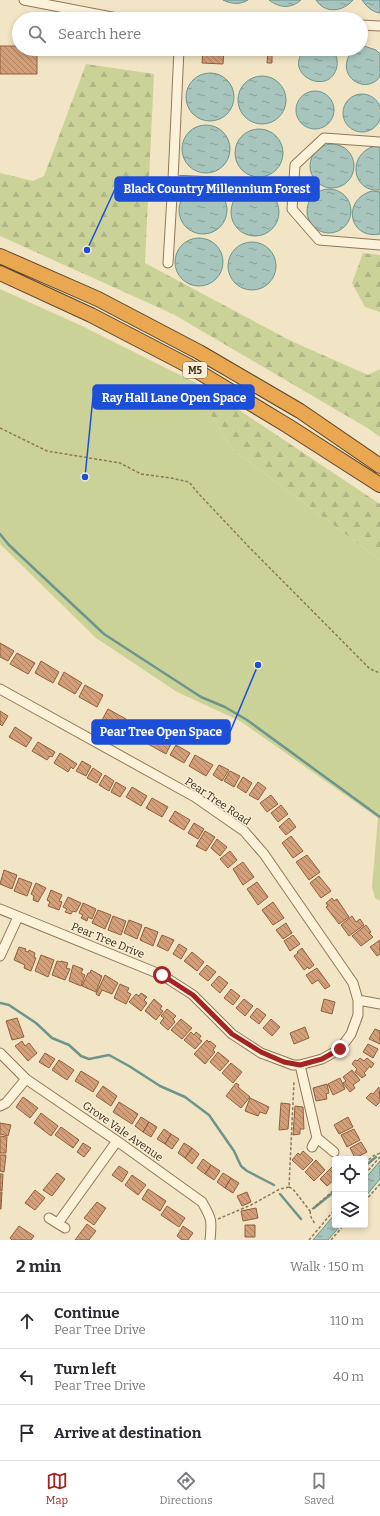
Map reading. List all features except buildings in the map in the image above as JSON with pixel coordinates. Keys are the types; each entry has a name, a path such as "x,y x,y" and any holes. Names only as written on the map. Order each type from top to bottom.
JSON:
{"highway":[{"name":"M5","path":"0,256 98,299 199,352 300,411 380,466"},
{"name":"M5","path":"0,273 91,315 189,366 288,426 380,485"}],"street":[{"path":"24,0 86,12"},
{"path":"368,25 380,26"},
{"path":"168,263 174,180 179,56"},
{"path":"380,142 324,138 294,165 292,209 319,240 380,245"},
{"path":"174,180 294,186"},
{"name":"Pear Tree Road","path":"0,689 195,797 244,832 264,854 353,983 358,1000"},
{"name":"Pear Tree Drive","path":"0,909 162,975 193,995 232,1034 261,1052 296,1065"},
{"path":"0,956 18,917"},
{"path":"334,1152 317,1138 296,1065 322,1059 340,1049 351,1034 358,1014 358,1000 380,1004"},
{"name":"Grove Vale Avenue","path":"0,1053 26,1079 117,1141 202,1202 212,1222"},
{"path":"0,1106 6,1103 26,1079"},
{"path":"312,1147 317,1138"},
{"path":"49,1218 62,1225 117,1141"},
{"path":"210,1240 212,1222"}],"path":[{"path":"0,428 47,451 120,463 141,474 189,482 250,547 370,669 380,673"},
{"path":"289,1187 294,1076 296,1065"},
{"path":"368,1160 380,1153"},
{"path":"368,1171 380,1157"},
{"path":"368,1198 380,1184"},
{"path":"212,1222 251,1205 280,1189 289,1187 293,1189 310,1211 311,1217 315,1224"},
{"path":"310,1211 332,1192"},
{"path":"309,1240 332,1213"},
{"path":"331,1240 341,1228"}],"green space":[{"path":"86,64 154,74 145,263 289,340 368,375 380,369 380,437 369,429 173,314 0,236 0,173 33,181 44,176"},
{"path":"363,253 380,255 380,312 365,307 352,283"},
{"path":"0,289 82,326 206,388 207,409 232,449 380,560 380,901 375,898 372,887 378,818 240,721 177,692 96,638 0,544"},
{"path":"206,388 380,504 380,560 232,449 207,409"}],"water":[{"path":"223,0 248,0 242,3 236,3"},
{"path":"269,0 301,0 293,5 281,6"},
{"path":"316,0 353,0 344,7 334,10 324,8"},
{"path":"362,0 380,0 380,13 370,9"},
{"path":"368,47 376,50 380,54 380,77 373,83 366,84 353,80 348,74 346,67 350,56 368,56"},
{"path":"301,56 336,56 337,66 333,76 318,82 303,74 299,67 299,59"},
{"path":"205,73 215,73 224,77 230,83 233,88 233,106 224,117 215,121 205,121 196,117 190,111 186,102 186,92 190,83 196,77"},
{"path":"257,76 267,76 276,80 282,86 285,91 285,109 276,120 267,124 257,124 248,120 242,114 238,105 238,95 242,86 248,80"},
{"path":"311,91 319,91 326,94 331,99 334,110 331,121 326,126 319,129 311,129 304,126 299,121 296,114 296,106 299,99 304,94"},
{"path":"358,94 366,94 373,97 378,102 381,113 378,124 373,129 366,132 358,132 351,129 346,124 343,117 343,109 346,102 351,97"},
{"path":"201,125 211,125 220,129 226,135 229,140 229,158 220,169 211,173 201,173 192,169 186,163 182,154 182,144 186,135 192,129"},
{"path":"254,129 264,129 273,133 279,139 282,144 282,162 273,173 264,177 254,177 245,173 239,167 235,158 235,148 239,139 245,133"},
{"path":"328,144 336,144 348,150 354,162 354,170 348,182 336,188 328,188 316,182 310,170 310,162 316,150"},
{"path":"375,146 380,147 380,190 363,186 358,180 356,172 356,164 360,157 366,150"},
{"path":"198,186 208,186 217,190 223,196 226,201 226,219 217,230 208,234 198,234 189,230 183,224 179,215 179,205 183,196 189,190"},
{"path":"250,188 260,188 269,192 275,198 278,203 278,221 269,232 260,236 250,236 241,232 235,226 231,217 231,207 235,198 241,192"},
{"path":"325,189 333,189 345,195 351,207 351,215 345,227 333,233 325,233 313,227 307,215 307,207 313,195"},
{"path":"372,191 380,192 380,234 369,234 361,231 353,218 353,210 356,202 362,196"},
{"path":"194,238 204,238 213,242 219,248 222,253 222,271 213,282 204,286 194,286 185,282 179,276 175,267 175,257 179,248 185,242"},
{"path":"247,242 257,242 266,246 272,252 275,257 275,275 266,286 257,290 247,290 238,286 232,280 228,271 228,261 232,252 238,246"},
{"path":"380,1161 380,1179 368,1193 368,1175"},
{"path":"332,1218 332,1228 338,1228 328,1240 313,1240"}],"waterway":[{"path":"0,534 9,545 104,634 201,697 225,707 247,720 380,817"},
{"path":"0,1003 9,1005 36,1023 52,1038 69,1045 81,1056 89,1059 109,1055 160,1086 185,1097 209,1115 234,1151 241,1166 247,1171 274,1185"},
{"path":"368,1164 376,1157"},
{"path":"314,1208 334,1192"},
{"path":"280,1194 301,1219"}],"place":[{"name":"Black Country Millennium Forest","path":"87,250"},
{"name":"Ray Hall Lane Open Space","path":"85,477"},
{"name":"Pear Tree Open Space","path":"258,665"}],"route":[{"path":"162,975 193,995 232,1034 261,1052 284,1062 293,1065 300,1065 322,1059 340,1049"}]}
